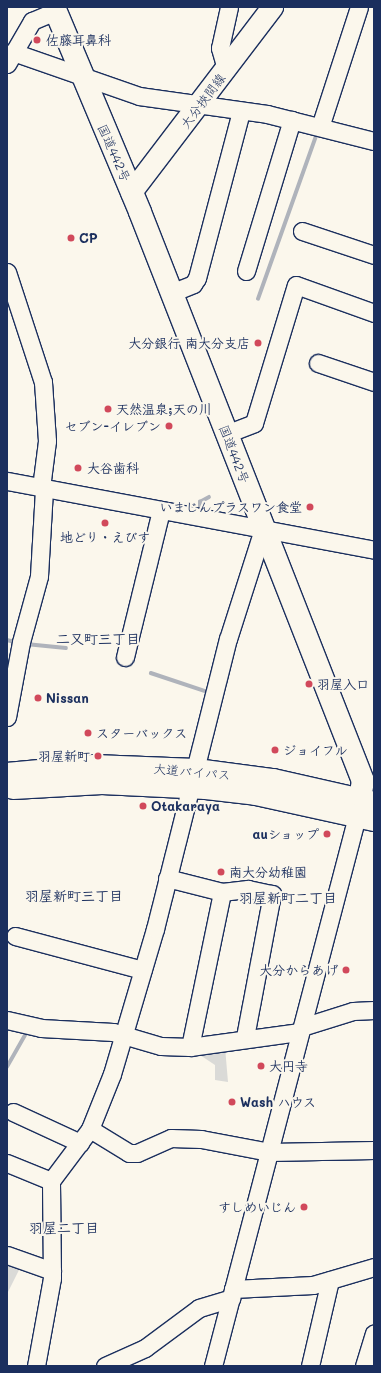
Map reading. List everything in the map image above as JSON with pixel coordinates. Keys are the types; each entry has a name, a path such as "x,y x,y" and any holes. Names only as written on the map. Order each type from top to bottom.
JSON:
{"highway":[{"name":"国道442号","path":"54,9 81,77 131,192 363,781 367,810"},
{"name":"大道バイパス","path":"7,774 94,766 194,778"},
{"name":"大道バイパス","path":"7,789 194,778 273,780 367,810"}],"main road":[{"name":"大分挾間線","path":"131,192 199,106 272,7"}],"street":[{"path":"226,69 220,48 229,7"},
{"path":"320,127 359,7"},
{"path":"54,9 32,21 10,58 81,77 139,96 292,120 374,141"},
{"path":"171,292 193,284 197,278 241,111"},
{"path":"246,271 292,120"},
{"path":"302,231 374,256"},
{"path":"7,272 11,298 43,382 47,441 43,488 39,576 21,642 7,717"},
{"path":"226,434 254,423 296,285 374,313"},
{"path":"318,363 374,382"},
{"path":"7,481 374,550"},
{"path":"125,657 161,510"},
{"path":"36,1366 52,1271 51,1181 90,1129 124,1036 194,778 228,639 263,529"},
{"path":"214,1366 301,1030 367,810"},
{"path":"167,878 222,892 248,888 272,894 245,1037"},
{"path":"190,1046 222,892"},
{"path":"15,936 143,970"},
{"path":"7,1020 41,1028 124,1036 161,1046 190,1046 301,1030 353,1011 374,1010"},
{"path":"13,1112 80,1143"},
{"path":"90,1129 129,1153 137,1153 171,1138 202,1139 269,1152 374,1150"},
{"path":"7,1163 51,1181"},
{"path":"7,1255 52,1271"},
{"path":"105,1366 145,1348 199,1308 232,1294 291,1288 330,1280 374,1267"},
{"path":"310,1366 330,1280"},
{"path":"364,1366 374,1333"}],"shaded area":[{"path":"225,1047 228,1082 215,1080 215,1065 197,1053"},
{"path":"7,1259 21,1266 7,1294"}],"waterway":[{"path":"258,299 317,133"},
{"path":"200,509 200,502 209,497"},
{"path":"7,640 15,642"},
{"path":"26,644 66,648"},
{"path":"151,673 208,692"},
{"path":"7,1067 28,1030"}],"place":[{"name":"佐藤耳鼻科","path":"37,40"},
{"name":"CP","path":"71,238"},
{"name":"大分銀行 南大分支店","path":"258,343"},
{"name":"天然温泉;天の川","path":"108,409"},
{"name":"セブン-イレブン","path":"169,426"},
{"name":"大谷歯科","path":"78,468"},
{"name":"いまじんプラスワン食堂","path":"310,507"},
{"name":"地どり・えびす","path":"105,523"},
{"name":"羽屋入口","path":"309,684"},
{"name":"Nissan","path":"38,698"},
{"name":"スターバックス","path":"88,733"},
{"name":"ジョイフル","path":"275,750"},
{"name":"羽屋新町","path":"98,756"},
{"name":"Otakaraya","path":"143,806"},
{"name":"auショップ","path":"327,834"},
{"name":"南大分幼稚園","path":"221,872"},
{"name":"大分からあげ","path":"346,970"},
{"name":"大円寺","path":"261,1066"},
{"name":"Wash ハウス","path":"232,1102"},
{"name":"すしめいじん","path":"304,1207"}],"district":[{"name":"二又町三丁目","path":"98,639"},
{"name":"羽屋新町三丁目","path":"74,896"},
{"name":"羽屋新町二丁目","path":"288,898"},
{"name":"羽屋二丁目","path":"64,1228"}]}
